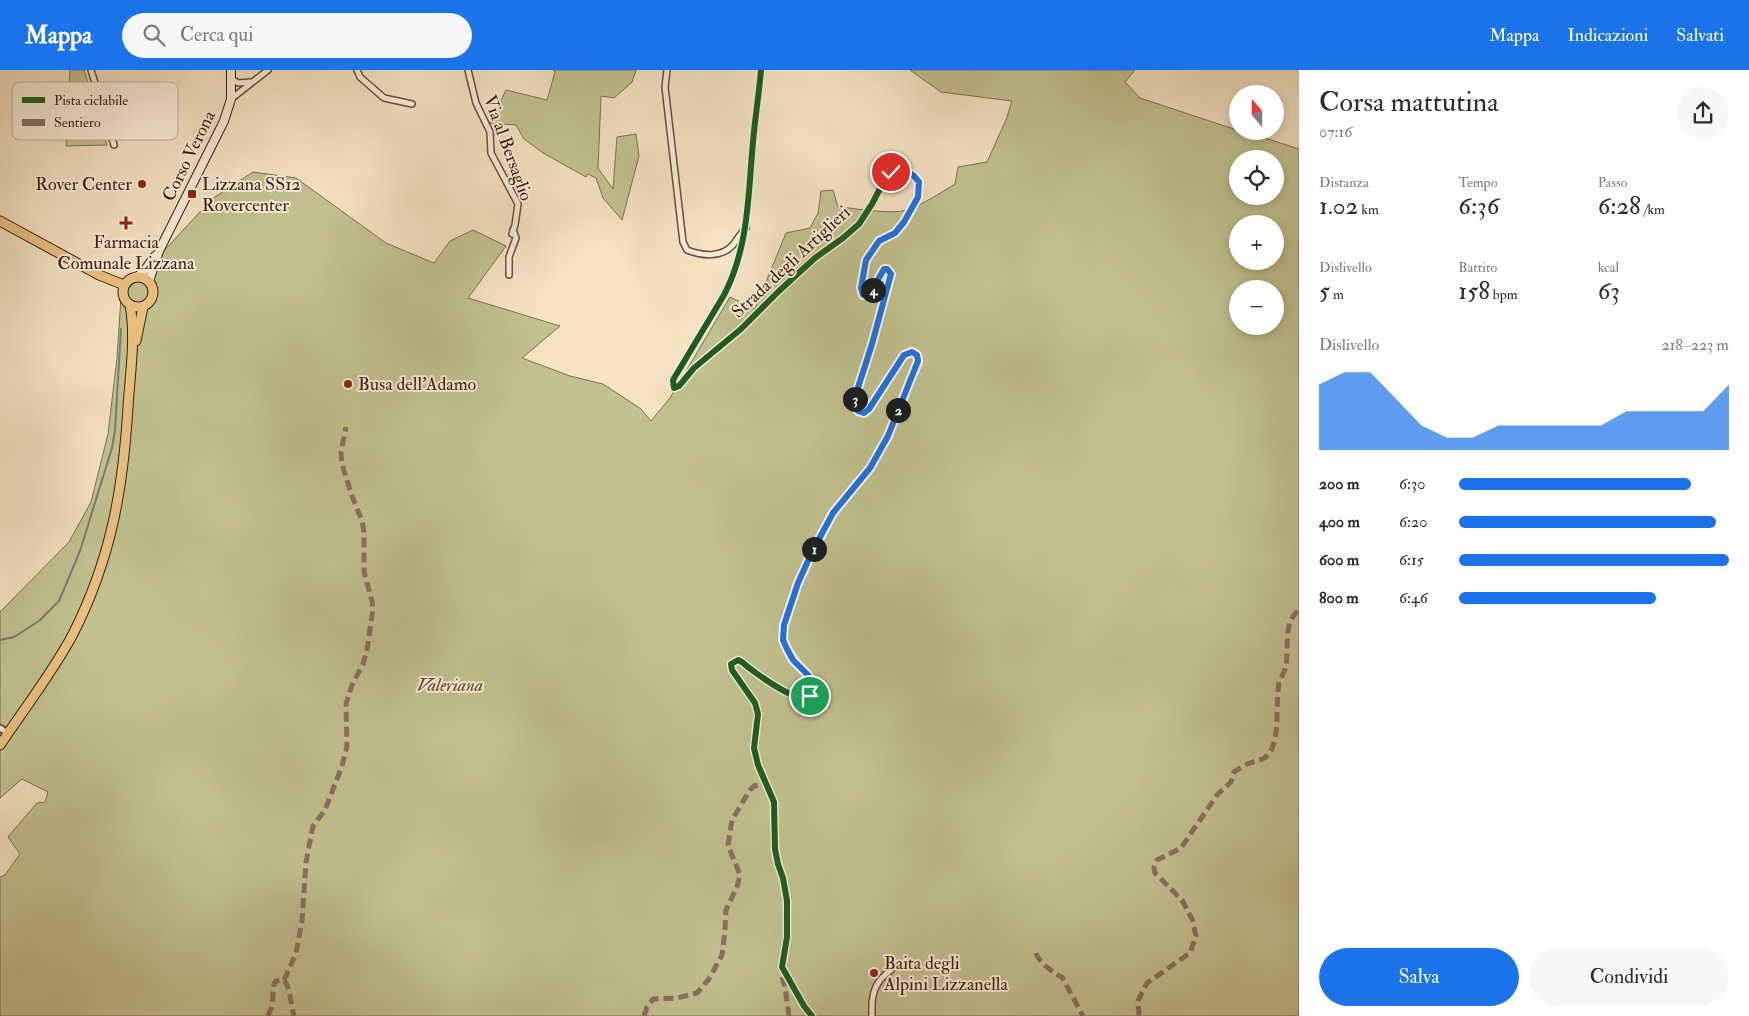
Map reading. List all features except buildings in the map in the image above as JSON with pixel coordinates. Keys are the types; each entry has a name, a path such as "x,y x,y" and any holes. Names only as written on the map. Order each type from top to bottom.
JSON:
{"main road":[{"name":"Corso Verona","path":"159,251 224,121 234,82 231,70"},
{"path":"0,221 98,276 124,285"},
{"path":"0,745 4,731 72,635 101,570 117,511 124,462 132,324 130,305 123,296 124,285 127,281 144,271 159,251"},
{"path":"149,281 159,251"},
{"path":"130,305 139,308 143,307 152,300 154,295 154,290 149,281 143,277 136,277"},
{"path":"131,363 143,307"}],"street":[{"path":"91,70 95,82"},
{"path":"231,99 268,70"},
{"path":"357,70 360,77 384,98 412,104"},
{"name":"Via al Bersaglio","path":"468,70 476,103 490,132 491,153 518,204 513,232 516,238 510,253 512,269 509,275"},
{"path":"667,70 665,88 683,242 686,250 695,254 722,253 732,245 746,228"},
{"name":"Strada degli Artiglieri","path":"761,70 753,143 751,187 746,228 738,261 731,281 673,380 672,386 675,388 679,386 694,368 740,330 815,258 843,238 858,224 872,204 887,175 891,172 905,170 919,182 918,197 904,222 895,233 879,241 866,260 861,288 863,295 869,295 884,269 887,269 891,274 855,397 858,411 864,413 869,409 904,355 910,352 915,353 918,358 918,365 910,380 888,436 870,468 833,513 812,552 798,583 784,625 783,640 793,660 814,684 812,694 803,698 790,694 770,683 738,660 731,664 732,670 755,703 758,714 754,748 758,764 774,802 775,849 787,901 787,937 782,967 804,1006 812,1016"},
{"path":"242,90 237,89 234,82 252,82"},
{"path":"112,140 114,145"},
{"path":"872,1016 876,984 891,970"}],"green space":[{"path":"70,70 84,70 88,82 69,82"},
{"path":"553,70 636,70 632,82 614,98 601,96 598,168 613,189 617,137 636,134 639,156 622,220 603,198 596,178 588,174 586,177 543,153 524,139 516,125 490,123 506,90 547,100 555,72"},
{"name":"Valeriana","path":"910,70 1135,70 1125,82 1140,98 1229,127 1229,140 1271,140 1299,149 1299,1016 0,1016 0,877 5,875 20,854 8,837 37,803 45,802 48,792 22,779 0,798 0,612 69,542 91,502 108,434 117,358 121,297 212,199 253,172 296,178 386,243 434,263 450,241 473,230 506,246 468,298 560,326 522,358 570,376 603,384 641,409 651,421 670,398 730,297 755,309 786,233 810,228 818,213 821,191 833,190 838,207 883,212 907,210 920,205 955,184 958,167 987,162 1006,120 1012,101 941,92"},
{"path":"66,140 105,140 107,145 66,146"}],"waterway":[{"path":"0,640 14,637 39,621 59,601 80,551 112,448 115,430 121,329"}],"marked path":[{"path":"284,980 296,953 302,921 306,862 313,826 325,810 342,766 347,746 346,704 367,650 373,609 364,572 364,532 362,521 342,464 341,452 346,427"},
{"path":"1139,1016 1138,1001 1147,983 1190,953 1196,936 1192,919 1182,900 1155,873 1154,867 1157,860 1181,848 1217,795 1231,782 1234,772 1264,758 1272,748 1276,731 1279,683 1285,670 1287,658 1289,628 1294,615 1299,610"},
{"path":"644,1016 647,1007 653,999 677,998 697,993 709,979 722,955 726,910 737,887 740,875 728,845 732,820 750,790 754,786 767,784"},
{"path":"1036,953 1047,967 1062,977 1083,1016"},
{"path":"782,977 789,1016"},
{"path":"268,1016 272,1006 274,984 276,981 284,980 289,991 294,1016"}],"cycle path":[{"path":"761,70 746,220 738,258 724,295 673,380 674,388 679,386 694,368 741,329 815,258 859,224 887,175 905,170 919,182 918,197 905,222 895,233 879,241 866,260 861,287 863,295 869,295 884,269 887,269 891,274 855,397 858,411 864,413 869,409 904,355 910,352 915,353 918,358 918,365 910,380 888,436 871,468 833,513 798,583 784,625 783,640 787,649 813,684 812,694 805,698 795,696 770,682 742,662 738,660 731,664 732,670 755,703 758,714 754,748 758,765 774,802 775,849 787,901 787,937 782,967 804,1006 812,1016"}],"place":[{"name":"Rover Center","path":"142,184"},
{"name":"Lizzana SS12 Rovercenter","path":"192,194"},
{"name":"Farmacia Comunale Lizzana","path":"126,223"},
{"name":"Busa dell'Adamo","path":"348,384"},
{"name":"Baita degli Alpini Lizzanella","path":"874,973"}],"route":[{"path":"810,696 813,692 814,684 793,660 787,649 783,640 784,625 798,583 812,552 833,513 870,468 888,436 910,380 918,365 917,355 912,352 904,355 869,409 864,413 858,411 855,397 891,274 890,271 884,269 869,295 863,295 861,288 866,260 879,241 895,233 904,222 918,197 919,182 914,176 905,170 891,172"}]}
